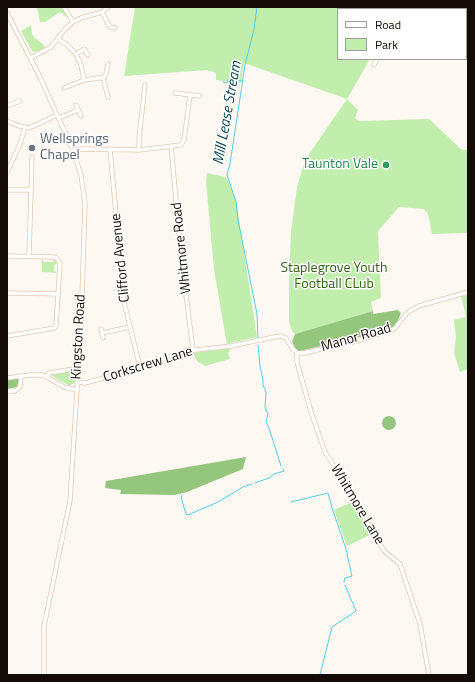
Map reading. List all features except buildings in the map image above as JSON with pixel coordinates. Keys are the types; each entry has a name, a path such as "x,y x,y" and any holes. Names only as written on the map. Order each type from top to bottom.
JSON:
{"street":[{"path":"64,7 73,22"},
{"path":"30,58 51,47 65,29 73,22 102,12 108,7"},
{"path":"102,12 110,27"},
{"name":"Kingston Road","path":"7,13 73,150 82,175 85,204 81,310 70,501 44,626 44,675"},
{"path":"110,27 115,28"},
{"path":"107,30 110,27"},
{"path":"58,39 76,54 81,65 84,80"},
{"path":"84,44 84,49 88,55"},
{"path":"76,54 84,49"},
{"path":"374,66 377,60"},
{"path":"108,64 106,74 103,78 107,95 112,92"},
{"path":"64,88 84,80 103,78"},
{"path":"68,80 70,85"},
{"path":"139,150 145,85"},
{"path":"175,93 200,96"},
{"path":"73,150 139,150 183,144 190,95"},
{"path":"7,106 20,101"},
{"path":"7,121 25,128 33,127 77,108 81,116"},
{"path":"7,172 20,144 25,128"},
{"name":"Whitmore Road","path":"172,146 181,255 194,350"},
{"name":"Clifford Avenue","path":"110,149 124,302 140,367"},
{"path":"29,256 32,157"},
{"path":"7,190 31,190"},
{"path":"7,256 54,257 60,263 55,328 7,336"},
{"name":"Manor Road","path":"297,353 304,353 360,340 392,330 399,325 407,314 414,308 468,292"},
{"path":"7,293 58,294"},
{"path":"102,333 130,327"},
{"name":"Corkscrew Lane","path":"77,382 93,381 140,367 182,352 231,346 278,336 284,336 297,353"},
{"name":"Whitmore Lane","path":"297,353 297,362 325,452 344,481 384,551 400,564 420,624 429,675"},
{"path":"47,377 49,373 73,370"},
{"path":"7,378 36,375 47,377 64,388 76,390"},
{"path":"7,391 15,391 20,387 22,376"}],"green space":[{"path":"37,7 62,7 68,16 67,17 60,12 45,22 40,22"},
{"path":"135,7 347,7 350,8 337,8 337,60 369,60 347,99 244,63 241,83 216,80 216,73 207,70 124,76"},
{"path":"31,25 32,34 43,44 45,48 35,52 32,51 21,31"},
{"name":"Taunton Vale","path":"347,99 358,110 355,118 357,120 429,119 462,150 468,150 468,233 432,234 428,214 424,209 399,207 378,231 381,298 371,302 373,311 295,334 292,331 289,322 289,284 291,232 297,187 305,160"},
{"path":"207,173 226,177 236,200 257,337 227,345 214,269 206,182"},
{"path":"42,259 44,262 53,262 54,259 57,264 55,264 54,271 57,273 42,272"},
{"path":"468,295 468,369 460,372 454,353 456,337 454,320 466,317 461,296"},
{"path":"398,310 401,313 396,325 377,333 300,351 297,351 292,342 295,334 373,311 373,314"},
{"path":"231,348 228,354 230,359 205,366 198,362 192,353"},
{"path":"76,371 75,382 70,386 52,376 53,373"},
{"path":"20,378 17,387 7,389 7,380"},
{"path":"386,416 392,416 396,420 396,426 392,430 386,430 382,426 382,420"},
{"path":"246,457 243,469 187,492 174,495 120,494 121,490 105,488 106,481"},
{"path":"352,502 372,534 347,546 334,510"}],"waterway":[{"name":"Mill Lease Stream","path":"257,7 254,29 245,65 227,175 236,202 238,220 257,314 258,338"},
{"path":"223,82 227,83 228,80 243,81"},
{"name":"Mill Lease Stream","path":"258,345 263,385 266,392 265,407 268,414 266,422 281,466"},
{"path":"255,483 284,471 283,469"},
{"path":"182,495 181,497 186,514 188,515 218,502 243,487 252,484"},
{"name":"Mill Lease Stream","path":"291,502 328,493 346,549 352,576 345,578 344,582"},
{"name":"Mill Lease Stream","path":"320,675 332,627 356,611 345,585"}],"place":[{"name":"Wellsprings Chapel","path":"32,148"},
{"name":"Taunton Vale","path":"386,165"}],"park label":[{"name":"Staplegrove Youth Football CLub","path":"334,278"}]}
